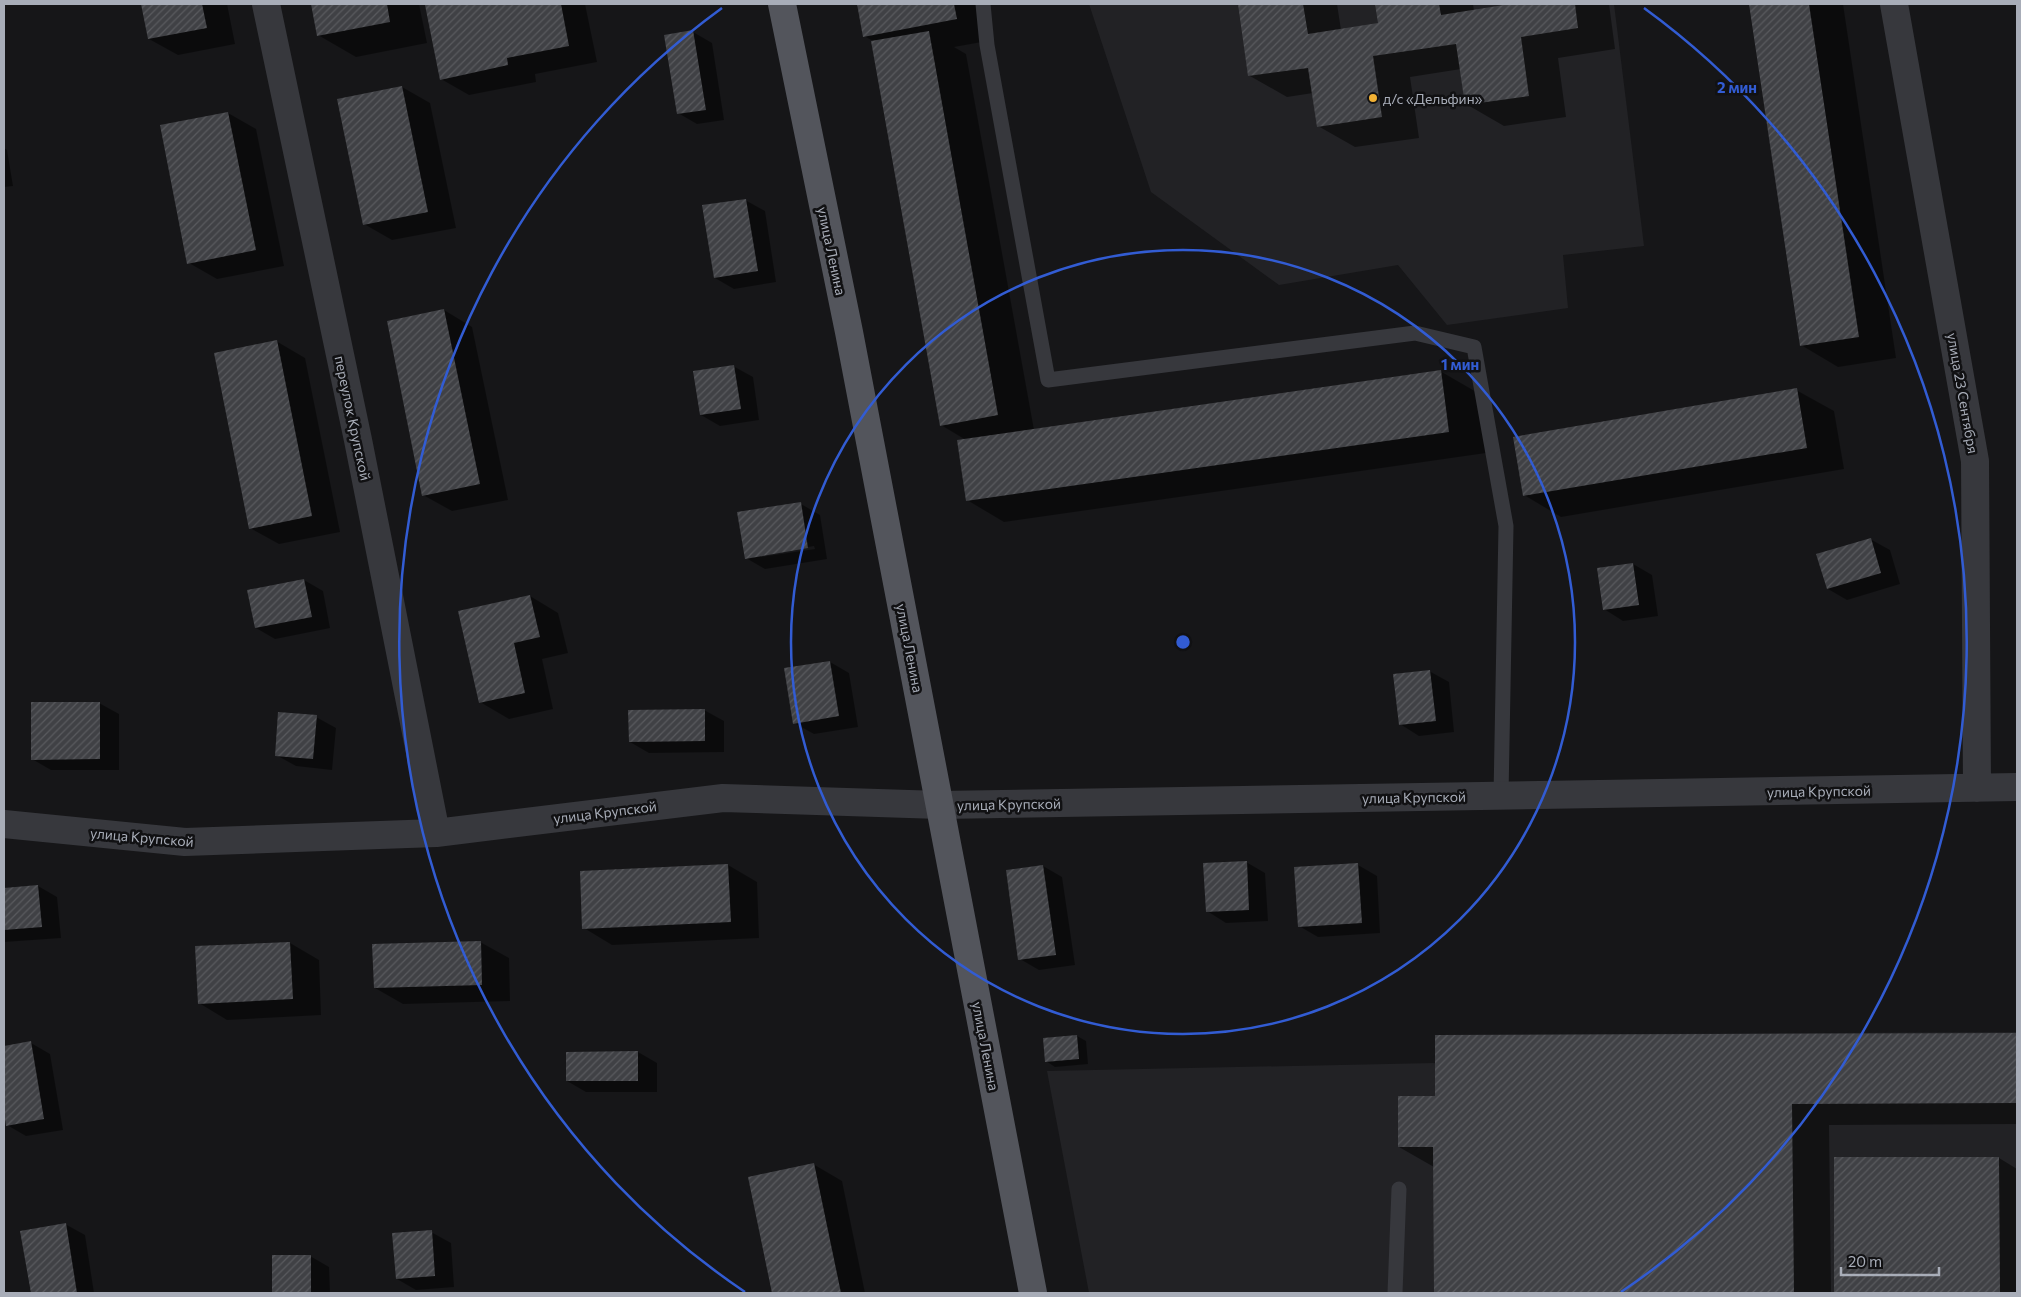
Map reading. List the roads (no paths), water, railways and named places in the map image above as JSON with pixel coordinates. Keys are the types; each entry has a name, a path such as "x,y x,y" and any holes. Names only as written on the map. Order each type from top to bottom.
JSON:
{"main road":[{"name":"улица Ленина","path":"782,4 849,332 1033,1293"}],"street":[{"name":"переулок Крупской","path":"266,4 358,440 436,833"},
{"name":"улица 23 Сентября","path":"1894,4 1975,462 1977,788"},
{"name":"улица Крупской","path":"4,824 185,842 436,833 723,798 940,805 2017,787"}],"lane":[{"path":"983,4 987,45 1048,380 1415,333 1474,347 1506,526 1501,796"},
{"path":"1395,1293 1399,1189"}],"place":[{"name":"д/с «Дельфин»","path":"1373,98"}]}
